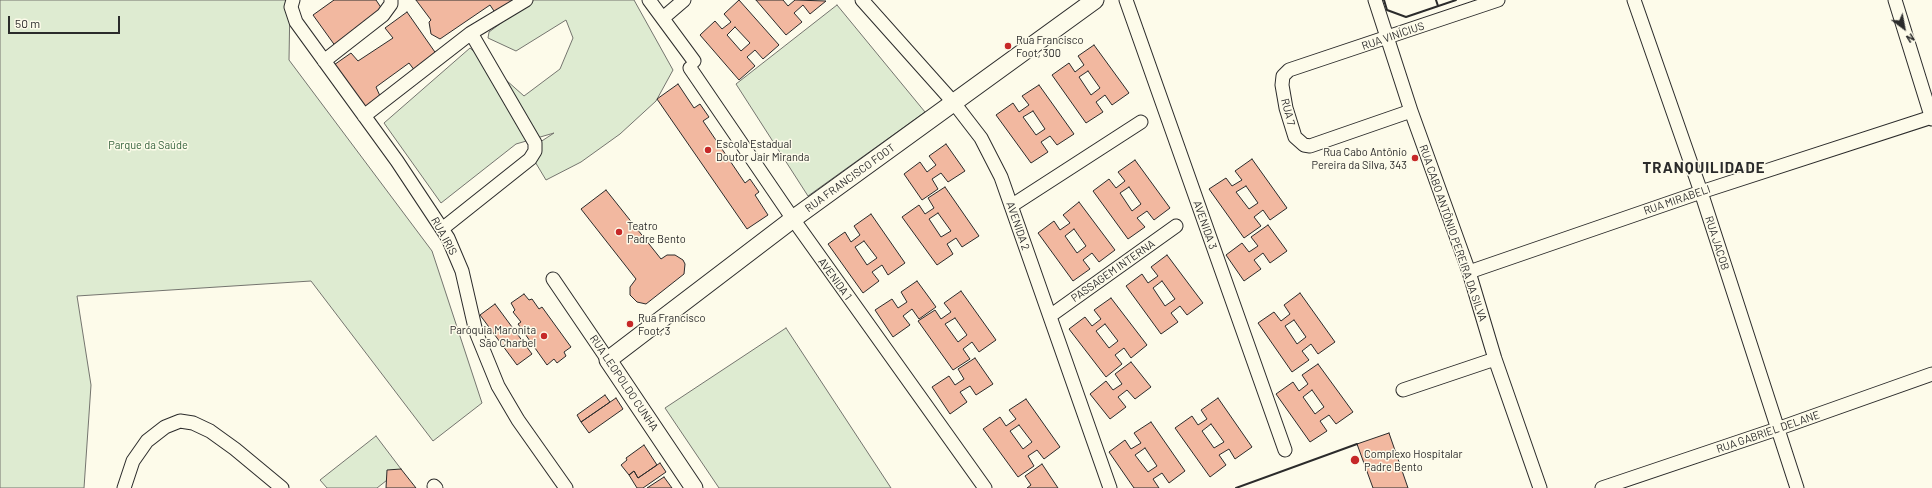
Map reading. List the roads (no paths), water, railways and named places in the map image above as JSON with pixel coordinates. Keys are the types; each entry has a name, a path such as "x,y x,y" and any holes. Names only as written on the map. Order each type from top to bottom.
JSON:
{"street":[{"path":"324,61 383,15 391,4 391,0"},
{"path":"364,116 471,34 526,0"},
{"name":"AVENIDA 1","path":"650,0 792,219 985,488"},
{"path":"663,18 684,0"},
{"name":"AVENIDA 2","path":"862,0 954,103 982,138 1001,177 1110,488"},
{"name":"RUA FRANCISCO FOOT","path":"608,360 792,219 1095,0"},
{"name":"AVENIDA 3","path":"1126,0 1284,450"},
{"name":"RUA CABO ANTÔNIO PEREIRA DA SILVA","path":"1375,0 1410,111 1469,272 1495,359 1540,488"},
{"name":"RUA VINÍCIUS","path":"1289,70 1498,0"},
{"name":"RUA JACOB","path":"1634,0 1701,192 1797,488"},
{"path":"1895,0 1932,117"},
{"name":"RUA IRIS","path":"291,2 296,22 364,116 448,238 462,271 476,332 498,386 518,420 566,488"},
{"path":"442,229 530,159 535,151 535,143 471,34"},
{"name":"RUA 7","path":"1289,70 1283,76 1282,85 1286,108 1295,137 1299,142 1310,146 1410,111"},
{"name":"RUA MIRABELI","path":"1469,272 1701,192 1932,117"},
{"path":"1011,206 1140,122"},
{"name":"PASSAGEM INTERNA","path":"1050,316 1176,226"},
{"name":"RUA LEOPOLDO CUNHA","path":"553,279 694,488"},
{"path":"1403,390 1495,359"},
{"name":"RUA GABRIEL DELANE","path":"1602,488 1777,429 1932,374"},
{"path":"124,488 133,461 147,441 165,427 180,421 194,423 210,432 235,449 282,488"}],"place":[{"name":"Rua Francisco Foot, 300","path":"1008,46"},
{"name":"Escola Estadual Doutor Jair Miranda","path":"708,150"},
{"name":"Rua Cabo Antônio Pereira da Silva, 343","path":"1415,158"},
{"name":"Teatro Padre Bento","path":"619,232"},
{"name":"Rua Francisco Foot, 3","path":"630,324"},
{"name":"Paróquia Maronita São Charbel","path":"544,336"},
{"name":"Complexo Hospitalar Padre Bento","path":"1355,460"}],"district":[{"name":"TRANQUILIDADE","path":"1704,168"}],"park label":[{"name":"Parque da Saúde","path":"148,145"}]}
